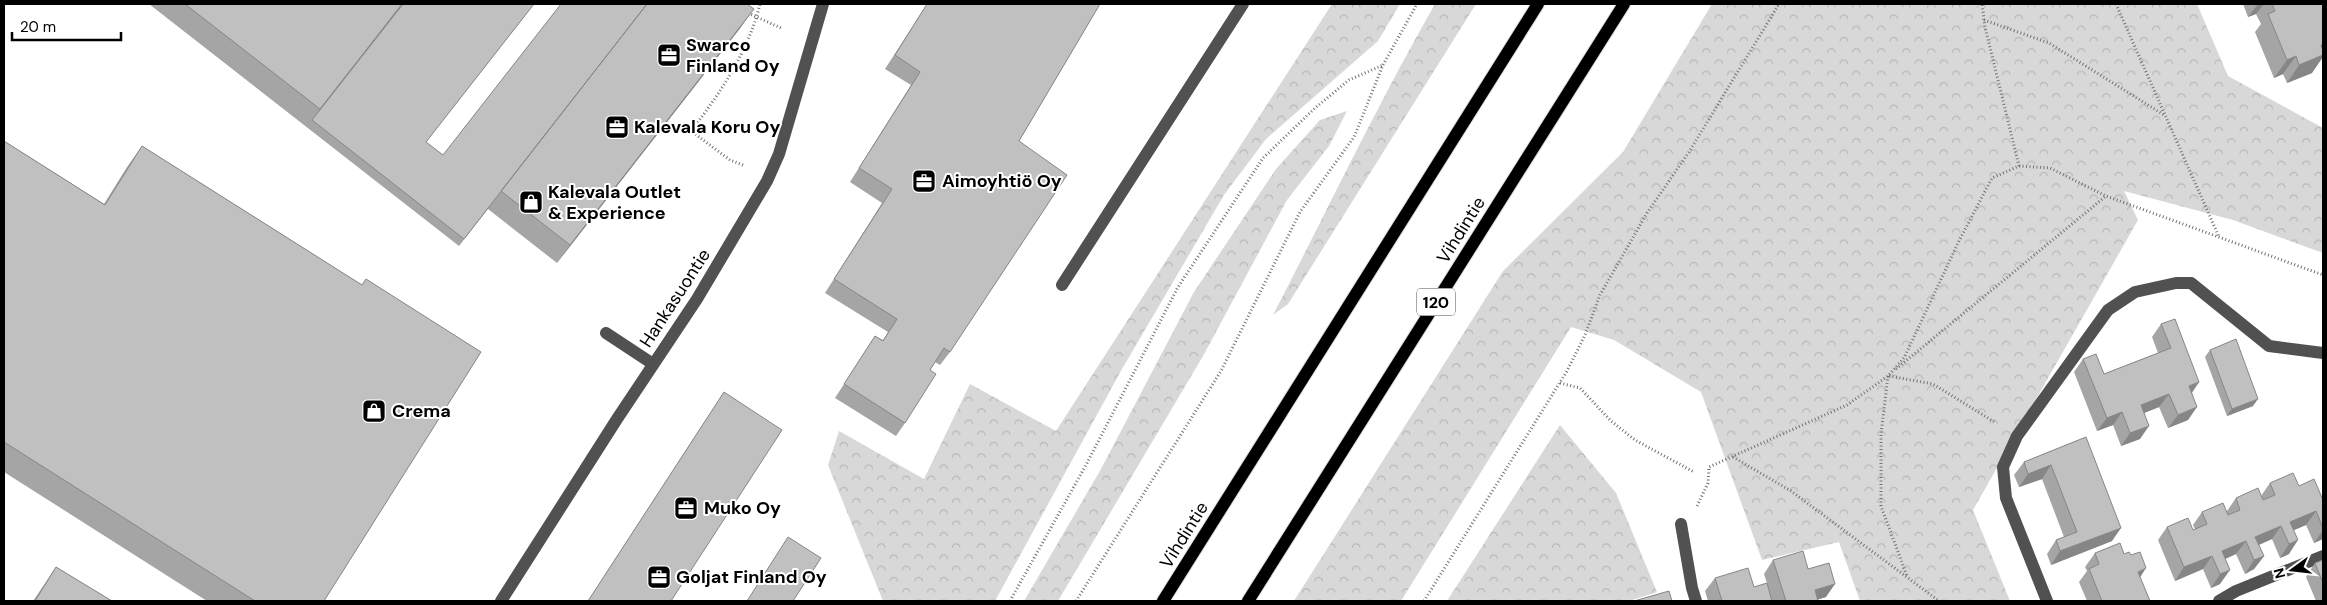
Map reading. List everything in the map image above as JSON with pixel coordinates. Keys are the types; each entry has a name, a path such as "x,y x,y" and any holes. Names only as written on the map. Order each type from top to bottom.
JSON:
{"main road":[{"name":"Vihdintie","path":"1163,601 1538,4"},
{"name":"Vihdintie","path":"1248,601 1624,4"}],"street":[{"name":"Hankasuontie","path":"502,601 511,595 653,364 697,299 767,181 779,154 822,4"},
{"path":"1062,285 1243,4"},
{"path":"2047,601 2006,498 2003,467 2017,436 2108,310 2135,292 2176,283 2191,283 2268,346 2323,353"},
{"path":"606,333 653,364"},
{"path":"1682,524 1692,588 1696,601"},
{"path":"2219,601 2236,591 2323,556"}],"path":[{"path":"743,165 730,160 691,130 712,105 754,29 760,4"},
{"path":"1076,601 1221,371 1300,212 1354,137 1384,65 1417,4"},
{"path":"1424,601 1560,383 1584,335 1600,295 1642,222 1689,152 1779,4"},
{"path":"1982,4 1984,20 2019,166"},
{"path":"2116,4 2219,238"},
{"path":"741,8 756,18 782,28"},
{"path":"1984,20 2049,43 2165,115"},
{"path":"1010,601 1086,465 1178,287 1263,158 1315,108 1348,80 1384,65"},
{"path":"1907,576 1881,506 1881,434 1888,376 1904,358 1959,241 1992,178 2019,166 2050,168 2106,196 2323,275"},
{"path":"1682,524 1699,504 1708,483 1709,467 1847,405 1888,376 2106,196"},
{"path":"1888,376 1934,384 2017,436"},
{"path":"1560,383 1580,388 1611,421 1634,440 1694,472"},
{"path":"1733,457 1791,491 1939,601"}],"green space":[{"path":"1332,4 1400,4 1378,41 1266,139 1224,195 1122,369 995,601 883,601 828,465 839,431 924,479 970,384 1056,431"},
{"path":"1435,4 1476,4 1288,304 1273,315 1372,119"},
{"path":"1712,4 2197,4 2228,76 2323,128 2323,253 2233,220 2124,191 2138,220 1973,510 2010,601 1860,601 1839,542 1762,560 1701,392 1614,340 1571,327 1401,601 1294,601 1503,271 1623,152"},
{"path":"1347,111 1329,146 1287,200 1203,356 1058,601 1024,601 1101,469 1194,292 1276,169 1320,120"},
{"path":"1560,425 1616,493 1657,592 1629,601 1447,601"}],"building":[{"path":"185,4 402,4 320,109"},
{"path":"403,4 534,4 426,142 443,155 561,4 647,4 464,239 312,120"},
{"path":"647,4 747,4 754,9 570,245 501,191"},
{"path":"927,4 1100,4 1019,141 1067,175 950,352 944,348 930,370 936,374 905,423 844,384 875,336 883,341 897,319 834,279 892,189 859,168 920,72 895,55"},
{"path":"2272,4 2323,4 2323,44 2321,45 2323,55 2299,65 2296,56 2287,60 2268,14 2275,11"},
{"path":"4,141 105,205 142,146 362,285 366,279 481,352 324,601 255,601 4,442"},
{"path":"2175,319 2199,382 2189,386 2197,407 2178,415 2169,394 2141,405 2149,426 2130,433 2122,412 2107,418 2083,359 2096,354 2104,374 2171,348 2161,324"},
{"path":"2236,339 2258,399 2232,409 2210,350"},
{"path":"724,392 782,430 671,601 588,601"},
{"path":"2086,437 2121,528 2060,551 2056,540 2077,532 2051,465 2028,474 2024,462"},
{"path":"2293,473 2299,486 2314,479 2323,500 2323,528 2316,511 2290,522 2298,540 2289,544 2281,526 2255,537 2264,556 2254,560 2246,541 2222,551 2230,570 2220,574 2212,556 2184,567 2167,527 2188,518 2193,530 2207,524 2202,512 2223,503 2228,515 2240,510 2236,498 2258,488 2263,500 2275,495 2270,483"},
{"path":"788,537 821,558 793,601 747,601"},
{"path":"2120,543 2124,554 2129,552 2131,555 2140,552 2146,568 2138,572 2150,601 2102,601 2089,569 2099,564 2095,553"},
{"path":"1803,551 1808,569 1829,563 1835,584 1815,590 1818,601 1786,601 1773,560"},
{"path":"2323,560 2323,583 2315,563"},
{"path":"56,567 112,601 35,601"},
{"path":"1748,568 1754,587 1767,583 1772,601 1722,601 1715,578"},
{"path":"1669,591 1672,601 1634,601"}],"place":[{"name":"Swarco Finland Oy","path":"669,55"},
{"name":"Kalevala Koru Oy","path":"617,127"},
{"name":"Aimoyhtiö Oy","path":"924,181"},
{"name":"Kalevala Outlet & Experience","path":"531,202"},
{"name":"Crema","path":"374,411"},
{"name":"Muko Oy","path":"686,508"},
{"name":"Goljat Finland Oy","path":"659,577"}]}
